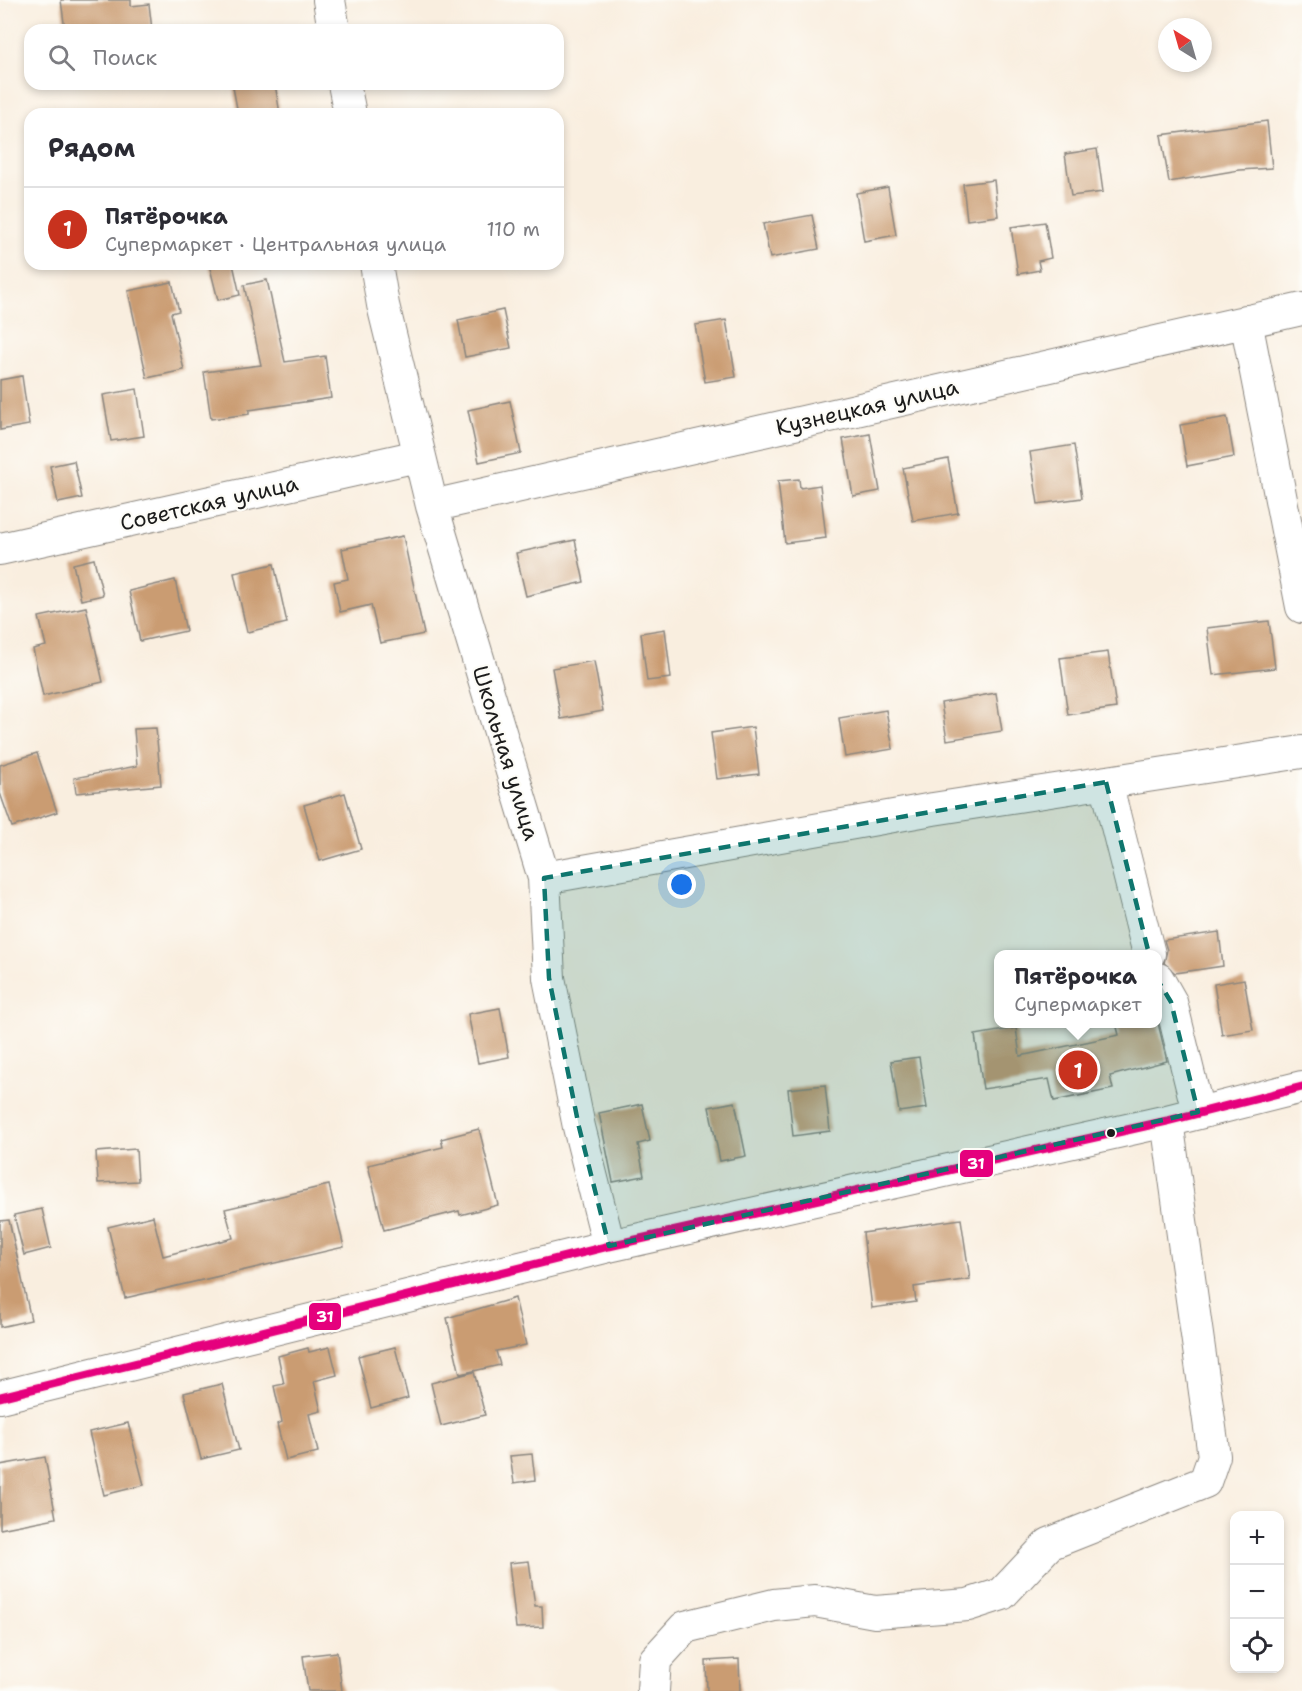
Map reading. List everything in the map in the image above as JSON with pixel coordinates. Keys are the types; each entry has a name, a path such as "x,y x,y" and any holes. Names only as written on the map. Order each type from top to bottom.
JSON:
{"street":[{"path":"329,0 333,24"},
{"path":"345,90 349,108"},
{"name":"Школьная улица","path":"377,270 418,456 544,878 549,978 579,1127 609,1246"},
{"name":"Кузнецкая улица","path":"432,506 1302,309"},
{"path":"1246,321 1302,607"},
{"name":"Советская улица","path":"0,549 418,456"},
{"path":"544,878 933,809 1302,753"},
{"path":"1106,782 1148,950"},
{"path":"1162,987 1171,1002 1198,1112"},
{"path":"0,1397 609,1246 1167,1121 1302,1088"},
{"path":"653,1691 655,1660 685,1627 774,1605 815,1601 875,1612 968,1605 1002,1594 1049,1544 1205,1482 1214,1456 1167,1121"}],"highlighted area":[{"path":"1106,782 1154,974 1171,1002 1198,1112 609,1246 579,1127 549,978 544,878"}],"building":[{"path":"61,0 131,0 131,6 149,4 151,24 64,24"},
{"path":"234,90 276,90 279,108 237,108"},
{"path":"1267,121 1272,168 1239,170 1169,182 1161,135"},
{"path":"1097,149 1103,192 1071,196 1065,154"},
{"path":"994,180 998,216 967,220 963,184"},
{"path":"888,187 896,235 864,241 856,193"},
{"path":"812,215 819,249 770,258 763,224"},
{"path":"1045,222 1051,258 1038,261 1040,270 1018,274 1011,227"},
{"path":"210,270 234,270 240,295 218,300"},
{"path":"267,280 285,362 325,356 331,398 249,410 249,414 211,419 204,372 261,365 244,285"},
{"path":"172,282 179,311 171,313 184,370 147,378 128,291"},
{"path":"503,310 511,348 465,357 458,320"},
{"path":"726,320 736,377 705,382 695,325"},
{"path":"22,376 29,425 0,430 0,380"},
{"path":"137,389 144,436 111,441 103,395"},
{"path":"510,401 521,453 479,462 468,410"},
{"path":"1227,417 1234,457 1187,466 1180,425"},
{"path":"870,434 880,491 853,496 843,439"},
{"path":"1074,445 1082,498 1038,504 1030,452"},
{"path":"948,459 958,513 913,521 903,468"},
{"path":"74,461 82,498 58,503 50,466"},
{"path":"799,479 800,488 820,485 826,538 785,543 778,481"},
{"path":"403,536 424,634 380,643 371,605 340,612 334,582 348,579 342,549"},
{"path":"575,540 584,582 526,596 516,553"},
{"path":"94,559 103,595 81,600 73,564"},
{"path":"274,564 287,623 247,632 234,573"},
{"path":"175,580 186,631 140,641 129,591"},
{"path":"86,607 103,682 43,696 33,649 46,646 39,617"},
{"path":"1269,621 1275,668 1213,675 1207,628"},
{"path":"665,629 671,678 647,681 641,633"},
{"path":"1108,652 1116,708 1068,715 1060,658"},
{"path":"594,661 603,711 561,719 552,668"},
{"path":"996,693 1002,731 947,740 941,703"},
{"path":"886,710 893,749 845,757 839,718"},
{"path":"753,727 759,774 717,779 711,733"},
{"path":"156,728 161,785 76,793 74,778 137,766 134,729"},
{"path":"37,753 57,812 12,827 0,793 0,765"},
{"path":"345,793 361,849 320,861 304,805"},
{"path":"1219,932 1223,966 1175,973 1164,963 1167,950 1164,940"},
{"path":"1244,979 1253,1030 1222,1035 1214,984"},
{"path":"500,1008 509,1057 478,1063 468,1014"},
{"path":"1016,1028 1020,1056 1119,1035 1117,1028 1159,1028 1167,1061 1110,1076 1113,1089 1054,1101 1049,1079 983,1089 975,1035"},
{"path":"919,1057 927,1108 899,1112 891,1061"},
{"path":"825,1085 830,1131 793,1136 788,1089"},
{"path":"735,1102 746,1156 720,1161 709,1107"},
{"path":"642,1104 650,1141 638,1144 644,1176 613,1182 599,1113"},
{"path":"479,1129 498,1205 460,1215 459,1211 384,1230 368,1165 443,1147 441,1139"},
{"path":"136,1149 138,1181 98,1183 96,1152"},
{"path":"329,1185 344,1247 125,1298 108,1227 153,1216 163,1256 233,1238 225,1209"},
{"path":"42,1209 51,1248 24,1255 14,1215"},
{"path":"961,1219 970,1279 914,1287 916,1302 872,1308 863,1233"},
{"path":"9,1220 31,1320 0,1327 0,1221"},
{"path":"515,1298 526,1345 496,1351 500,1365 460,1374 447,1318"},
{"path":"330,1347 337,1375 314,1381 321,1411 309,1414 318,1452 286,1460 277,1424 282,1422 274,1386 284,1384 278,1356 308,1348 309,1352"},
{"path":"395,1347 408,1398 371,1408 358,1356"},
{"path":"474,1372 485,1415 441,1426 431,1383"},
{"path":"222,1384 239,1450 201,1459 184,1393"},
{"path":"128,1423 144,1485 104,1495 89,1432"},
{"path":"532,1454 535,1480 514,1483 510,1456"},
{"path":"45,1457 56,1518 0,1529 0,1465"},
{"path":"529,1561 535,1606 542,1606 543,1627 516,1628 509,1563"},
{"path":"337,1652 342,1691 308,1691 303,1656"},
{"path":"739,1659 740,1691 707,1691 706,1661"}],"transit line":[{"name":"31","path":"0,1397 609,1246 1167,1121 1302,1087"}],"place":[{"name":"Пятёрочка","path":"1078,1070"}]}
